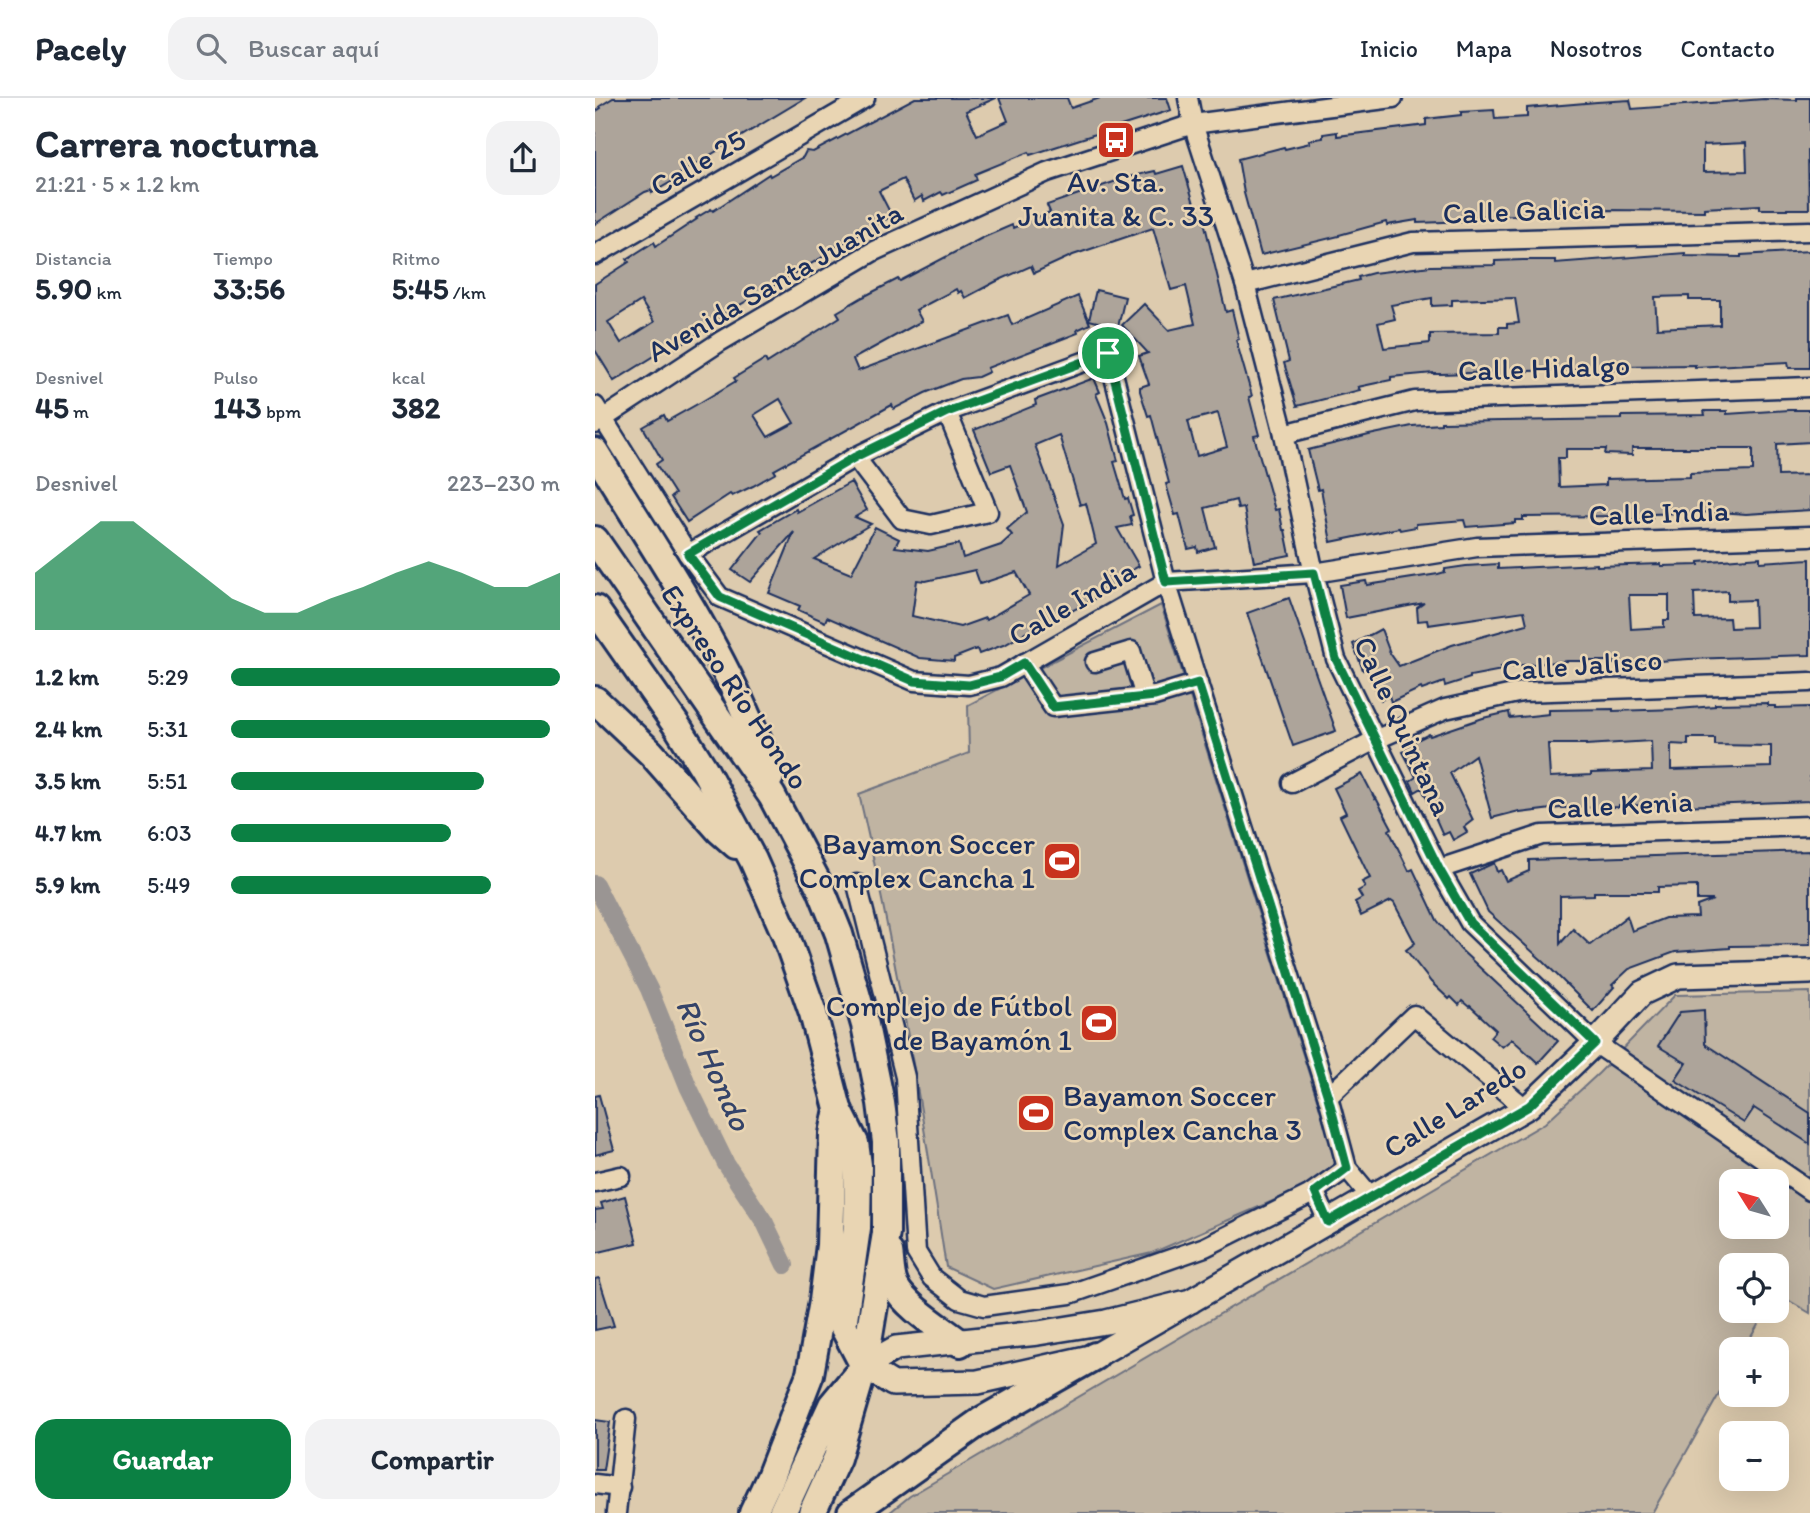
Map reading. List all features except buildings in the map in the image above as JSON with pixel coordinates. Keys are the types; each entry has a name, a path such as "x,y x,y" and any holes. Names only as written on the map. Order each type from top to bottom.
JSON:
{"highway":[{"path":"595,452 677,585 735,689 767,763 772,796"},
{"name":"Expreso Río Hondo","path":"595,540 772,796 821,889 839,934 865,1024 886,1142 886,1233 864,1366 837,1458 813,1513"},
{"path":"595,609 685,738 753,860 785,933 813,1013 838,1110 855,1143 858,1165 857,1228 843,1326 864,1366 832,1405 782,1513"},
{"path":"595,700 651,753 719,830 753,860"},
{"path":"753,1513 810,1374 823,1301 829,1245 833,1134 838,1110"},
{"path":"886,1233 895,1287 905,1299 960,1342"},
{"path":"851,1513 981,1421 1095,1356"}],"main road":[{"name":"Calle Laredo","path":"864,1366 893,1384 978,1382 1095,1356 1525,1108 1595,1043 1642,993 1678,976 1810,972"},
{"path":"864,1366 896,1348 1038,1334 1106,1322 1191,1301"}],"street":[{"name":"Calle 25","path":"595,255 865,98"},
{"name":"Calle Quintana","path":"1188,98 1193,124 1245,284 1284,434 1336,659 1439,869 1470,923 1595,1043 1810,1191"},
{"name":"Avenida Santa Juanita","path":"597,416 874,251 1047,172 1193,124 1394,98"},
{"name":"Calle Galicia","path":"1245,284 1413,242 1810,231"},
{"path":"688,554 855,457 947,412 1108,353 1166,582 1328,1097 1347,1168 1371,1197"},
{"name":"Calle Hidalgo","path":"1284,434 1415,401 1810,387"},
{"path":"855,457 902,519 931,524 988,512 947,412"},
{"name":"Calle India","path":"597,416 688,554 720,597 914,681 969,685 1000,677 1166,582 1314,573 1477,547 1810,536"},
{"path":"1095,662 1131,651 1145,697"},
{"path":"1024,663 1053,707 1145,697 1198,683"},
{"name":"Calle Jalisco","path":"1292,783 1375,740 1445,709 1522,692 1810,682"},
{"name":"Calle Kenia","path":"1439,869 1542,835 1810,826"},
{"path":"857,884 905,1077 916,1252 932,1278 959,1299 984,1306 1070,1294 1205,1247 1315,1192 1347,1168"},
{"path":"1328,1097 1413,1015 1525,1108"},
{"path":"595,1182 621,1176"},
{"path":"1315,1192 1328,1222"},
{"path":"616,1513 625,1419"},
{"path":"595,1484 620,1487"}],"shaded area":[{"name":"Complejo de Fútbol de Bayamón 1","path":"1161,605 1340,1172 1152,1253 993,1289 946,1267 907,1029 859,794 969,753 968,705"},
{"path":"1810,992 1810,1313 1789,1301 1789,1253 1719,1253 1719,1323 1759,1323 1751,1337 1719,1337 1719,1394 1652,1513 889,1513 910,1496 1545,1123 1599,1073 1675,995"}],"waterway":[{"name":"Río Hondo","path":"595,884 649,989 688,1086 726,1164 765,1223 785,1265"}],"place":[{"name":"Av. Sta. Juanita & C. 33","path":"1116,140"},
{"name":"Bayamon Soccer Complex Cancha 1","path":"1062,861"},
{"name":"Complejo de Fútbol de Bayamón 1","path":"1099,1023"},
{"name":"Bayamon Soccer Complex Cancha 3","path":"1036,1113"}],"route":[{"path":"1108,353 1166,582 1314,573 1336,659 1439,869 1470,923 1595,1043 1529,1106 1328,1222 1315,1192 1347,1168 1328,1097 1198,683 1155,696 1053,707 1024,663 1000,677 969,685 914,681 720,597 688,554 855,457 947,412 1108,353"}]}
